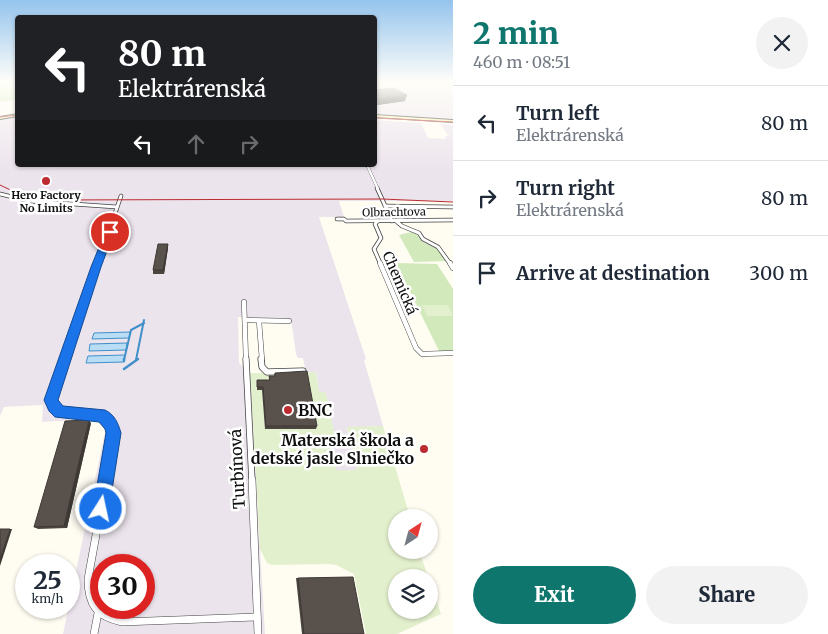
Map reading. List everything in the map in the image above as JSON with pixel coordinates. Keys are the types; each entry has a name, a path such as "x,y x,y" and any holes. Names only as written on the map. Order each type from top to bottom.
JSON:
{"main road":[{"path":"0,117 15,114"},
{"path":"377,118 453,122"}],"street":[{"path":"368,167 385,206 394,221 419,233 423,239 438,247 453,268"},
{"path":"0,194 30,201 117,207"},
{"path":"93,554 113,429 108,420 100,415 60,413 51,400 96,267 107,242 121,196"},
{"path":"385,206 453,207"},
{"name":"Olbrachtova","path":"337,219 344,219 346,221 453,220"},
{"name":"Chemická","path":"378,221 375,224 381,238 374,249 415,346 422,354 453,353"},
{"name":"Turbínová","path":"244,302 258,634"},
{"path":"245,320 289,321"},
{"path":"259,321 262,367 267,372 303,371"},
{"path":"90,568 88,579 90,597"},
{"path":"108,619 122,622 257,617"},
{"path":"94,634 97,619"}],"shaded area":[{"path":"377,112 453,112 453,120 377,115"},
{"path":"15,117 15,167 377,167 377,120 421,123 428,138 446,139 445,136 450,135 446,133 441,124 453,125 453,201 339,201 344,217 319,217 366,359 364,360 383,426 347,428 357,470 336,470 330,437 335,437 323,393 319,391 316,372 306,372 303,358 298,358 296,354 291,319 238,317 239,363 250,373 265,634 63,634 66,619 80,619 80,554 107,422 42,422 43,405 4,407 0,416 0,119"}],"green space":[{"path":"411,232 416,234 423,242 439,250 447,261 414,262 399,235"},
{"path":"396,263 437,264 453,289 453,353 440,353"},
{"path":"422,305 448,305 453,316 427,316"},
{"path":"316,372 319,391 326,393 335,437 330,438 336,470 357,470 347,427 383,426 408,509 388,509 388,559 422,559 425,569 388,569 388,619 430,619 397,634 366,634 354,574 336,565 272,565 267,563 260,549 250,373"}],"water":[{"path":"130,332 129,338 92,339 94,333"},
{"path":"127,343 126,350 89,351 90,344"},
{"path":"125,355 124,362 86,363 88,356"}],"building":[{"path":"158,244 168,244 163,270 153,270"},
{"name":"BNC","path":"307,371 317,426 266,426 263,387 257,387 257,380 270,380 269,376 275,376 275,373"},
{"path":"89,420 64,526 34,527 65,421"},
{"path":"0,529 10,529 0,559"},
{"path":"353,577 364,634 304,634 298,578"}],"waterway":[{"path":"124,360 131,330 143,323"},
{"path":"136,360 143,323"},
{"path":"124,369 138,359"}],"tram line":[{"path":"0,117 15,115"},
{"path":"377,118 453,122"}],"railway":[{"path":"0,185 23,196 52,200 382,199 453,202"}],"place":[{"name":"Hero Factory No Limits","path":"46,181"},
{"name":"BNC","path":"288,410"},
{"name":"Materská škola a detské jasle Slniečko","path":"424,449"}],"route":[{"path":"101,509 113,433 112,426 106,418 100,415 60,413 51,400 98,259 110,232"}]}
